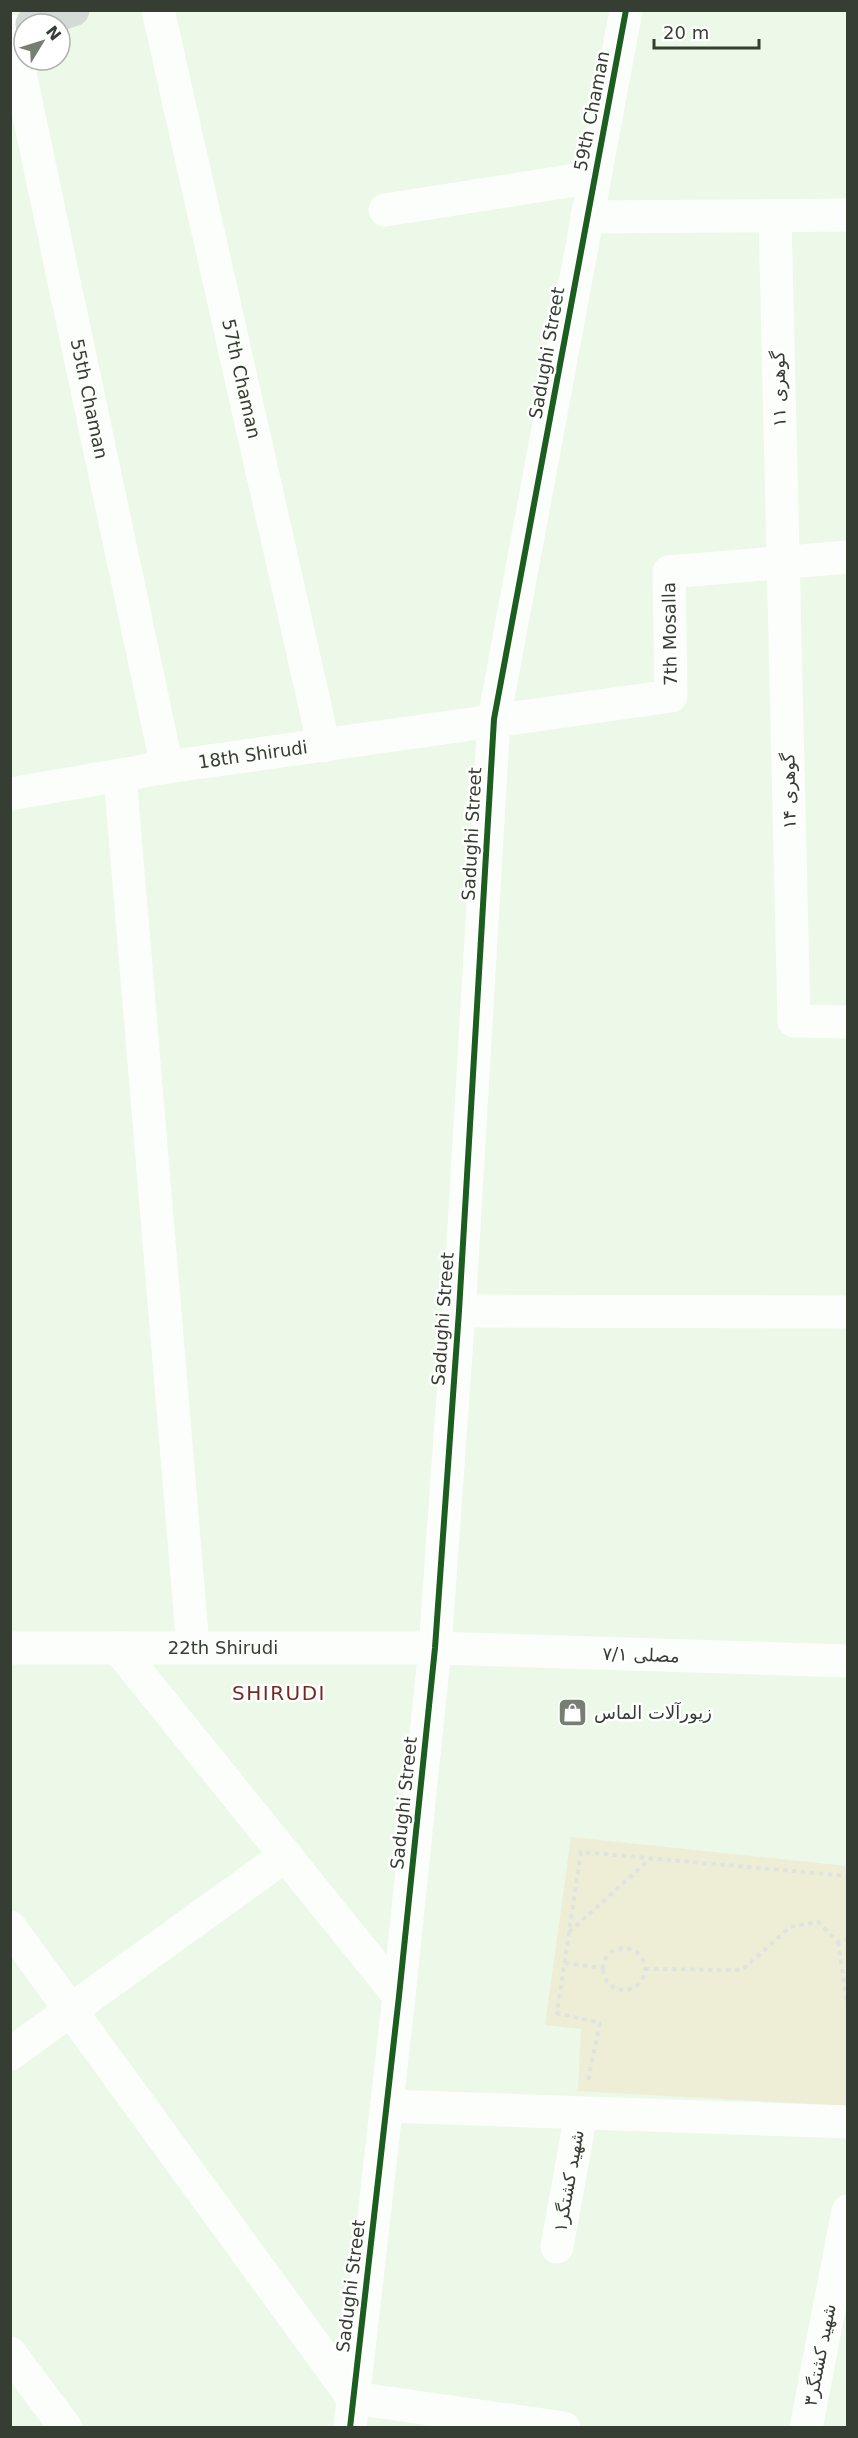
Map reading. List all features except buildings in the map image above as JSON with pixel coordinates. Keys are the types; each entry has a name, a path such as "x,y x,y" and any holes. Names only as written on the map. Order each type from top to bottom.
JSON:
{"street":[{"name":"57th Chaman","path":"158,10 324,746"},
{"name":"59th Chaman","path":"587,217 626,10"},
{"name":"55th Chaman","path":"11,31 167,767"},
{"path":"385,210 595,177"},
{"path":"587,217 848,215"},
{"name":"گوهری ۱۱","path":"775,216 784,562"},
{"name":"Sadughi Street","path":"352,2413 435,1648 459,1311 494,719 587,217"},
{"name":"7th Mosalla","path":"494,719 671,696 669,572 848,557"},
{"name":"گوهری ۱۴","path":"784,562 794,1021 848,1022"},
{"name":"18th Shirudi","path":"10,794 167,767 324,746 494,719"},
{"path":"120,776 194,1647"},
{"path":"459,1311 848,1312"},
{"name":"22th Shirudi","path":"10,1648 435,1648"},
{"path":"118,1648 399,1996"},
{"name":"مصلی ۷/۱","path":"435,1648 848,1661"},
{"path":"10,2054 286,1856"},
{"path":"10,1927 71,2010 352,2413 564,2427"},
{"path":"387,2106 848,2122"},
{"name":"شهید کشتگر۱","path":"557,2247 581,2114"},
{"name":"شهید کشتگر۳","path":"806,2427 848,2211"},
{"path":"10,2353 66,2427"}],"path":[{"path":"581,2114 600,2023 557,2013 581,1852 848,1876"},
{"path":"569,1932 651,1858"},
{"path":"645,1969 741,1970 790,1927 818,1922 838,1942 848,2009"},
{"path":"838,1942 848,1939"},
{"path":"619,1948 629,1948 643,1960 645,1969 636,1986 618,1989 610,1985 604,1977 602,1968 610,1952 619,1948"},
{"path":"565,1964 602,1968"}],"green space":[{"path":"571,1837 847,1866 847,2106 578,2091 581,2029 545,2025"}],"cycle path":[{"path":"350,2428 399,1996 435,1648 459,1311 494,719 626,10"}],"place":[{"name":"زیورآلات الماس","path":"573,1713"}],"district":[{"name":"SHIRUDI","path":"279,1693"}]}
